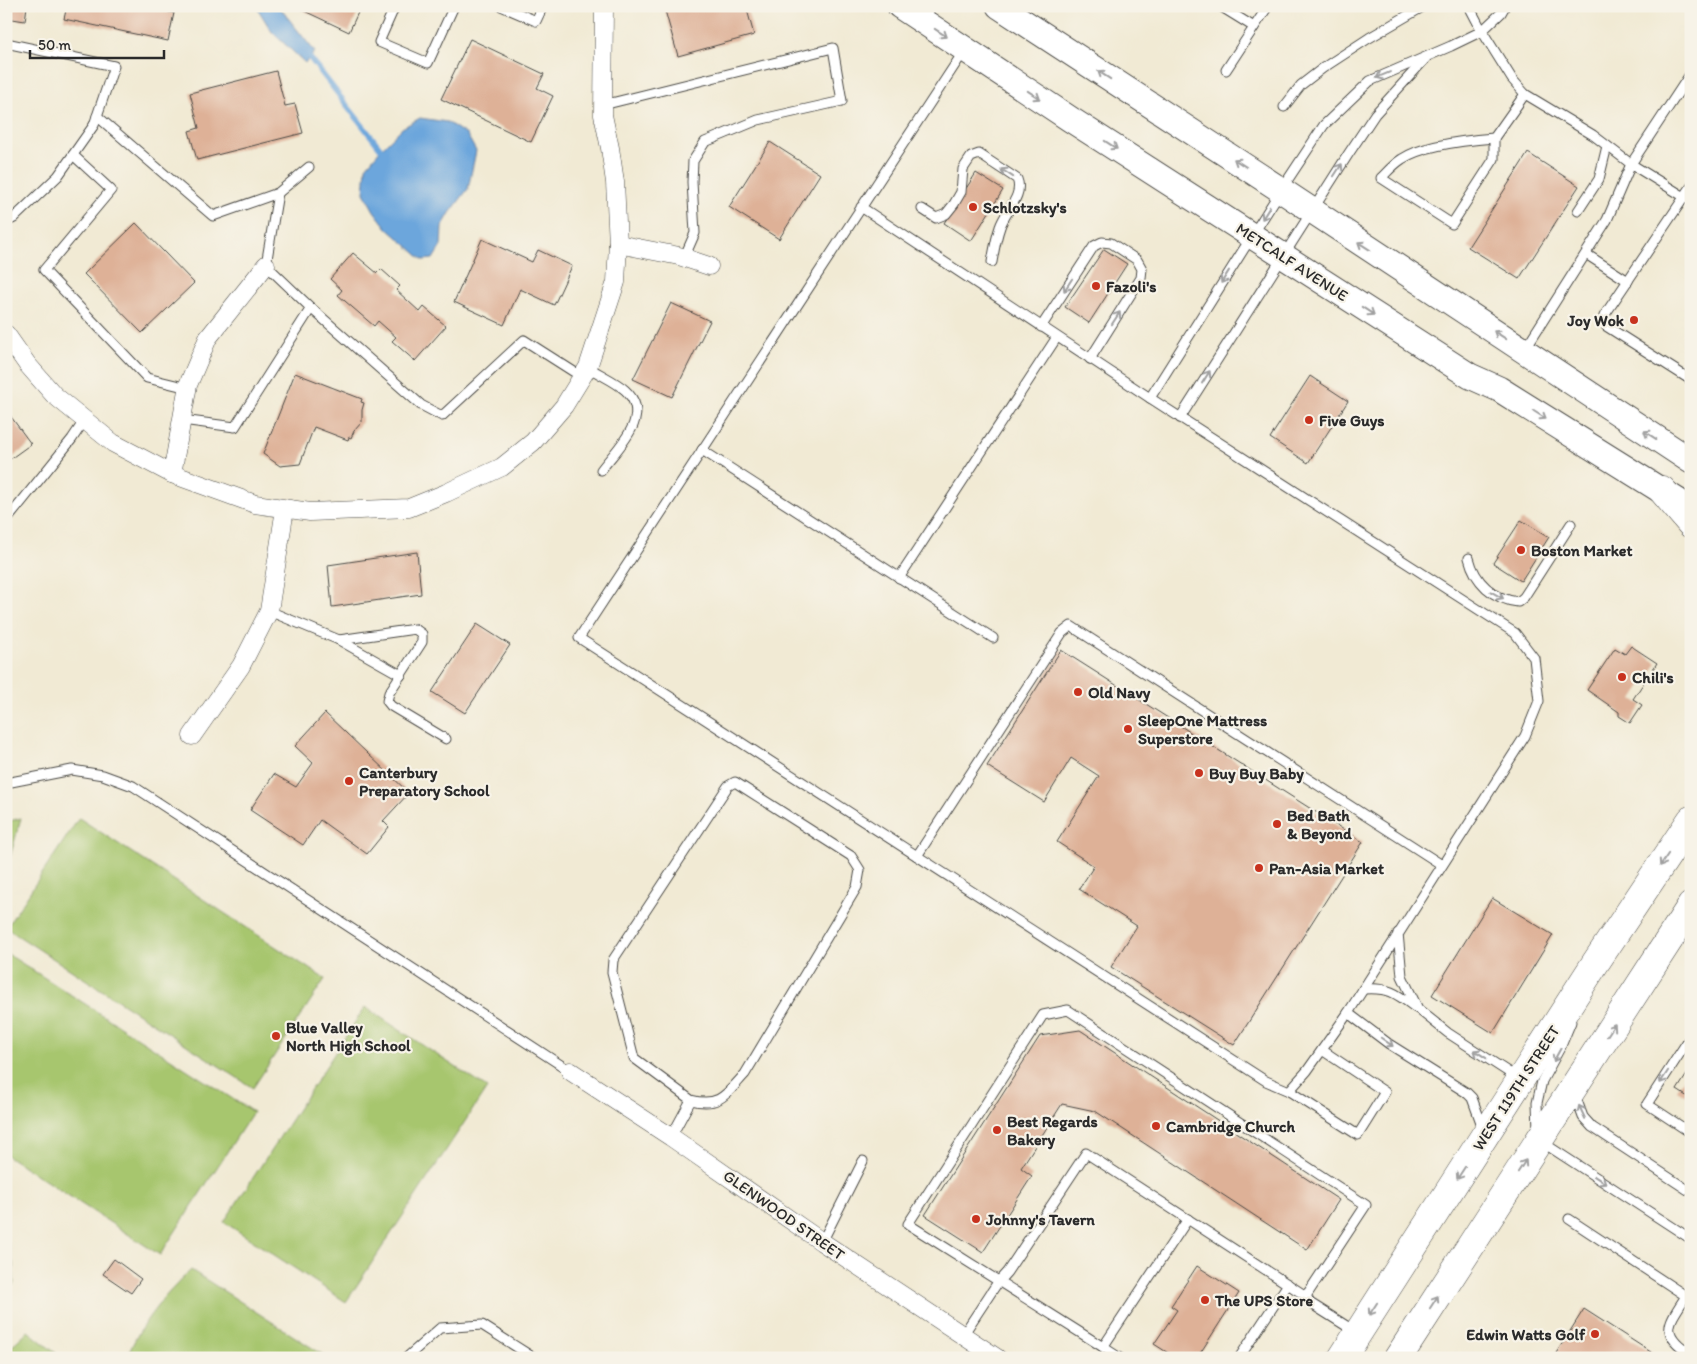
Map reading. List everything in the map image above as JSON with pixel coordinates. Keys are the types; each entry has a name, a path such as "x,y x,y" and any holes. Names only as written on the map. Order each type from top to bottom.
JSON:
{"main road":[{"name":"METCALF AVENUE","path":"900,6 1251,236 1470,376 1499,389 1691,509"},
{"path":"999,6 1281,190 1691,462"},
{"path":"1662,490 1691,524"},
{"name":"WEST 119TH STREET","path":"1342,1358 1596,962 1691,820"},
{"path":"1398,1358 1691,906"}],"street":[{"path":"6,334 27,364 54,395 113,443 172,474 256,504 310,512 409,508 502,467 533,442 564,406 585,372 616,282 618,244 615,182 603,115 604,7"},
{"path":"618,244 684,258 709,266"},
{"path":"172,474 188,388 208,338 266,265"},
{"path":"192,736 241,666 269,611 286,508"},
{"name":"GLENWOOD STREET","path":"570,1071 671,1137 822,1242 997,1358"}],"lane":[{"path":"395,6 379,42 428,63 454,6"},
{"path":"502,6 536,21 543,6"},
{"path":"1220,6 1254,27"},
{"path":"1226,70 1268,6"},
{"path":"1284,107 1301,85 1323,68 1369,38 1424,6"},
{"path":"1469,6 1512,79 1525,94 1592,135 1631,164 1687,199"},
{"path":"1150,398 1251,236 1324,125 1370,80 1482,31 1501,13 1505,6"},
{"path":"6,43 114,66 94,125 58,176 14,218 6,222"},
{"path":"603,105 833,48 842,100 758,120 706,142 694,161 692,182 695,233 684,258"},
{"path":"965,49 578,638 1266,1081 1289,1091 1358,1135 1385,1092 1322,1050"},
{"path":"1180,418 1375,114 1428,56"},
{"path":"1524,351 1608,220 1631,164 1691,73"},
{"path":"1494,138 1476,139 1427,149 1403,158 1381,178 1452,224 1494,159 1494,138 1525,94"},
{"path":"97,116 213,216 278,193 308,167"},
{"path":"1578,210 1599,179 1607,146"},
{"path":"922,209 936,218 946,214 961,192 963,170 971,157 979,154 1016,179 1019,185 1018,194 1000,226 992,262"},
{"path":"73,155 111,190 44,270 147,378 188,388"},
{"path":"1691,187 1687,199 1604,316 1606,326 1691,380"},
{"path":"278,193 266,265 311,308 421,405 442,416 524,340 624,390 635,401 637,412 635,423 601,470"},
{"path":"861,207 1180,418 1515,632 1534,658 1539,700 1525,736 1348,1014 1307,1071 1289,1091"},
{"path":"1041,326 1094,246 1102,242 1111,243 1137,260 1142,269 1141,278 1090,358"},
{"path":"1586,254 1628,281"},
{"path":"182,420 235,427 311,308"},
{"path":"899,578 1057,337"},
{"path":"6,521 72,439 84,421"},
{"path":"702,450 993,638"},
{"path":"1469,558 1471,567 1488,591 1507,601 1518,602 1524,597 1571,524"},
{"path":"269,611 339,640 401,675"},
{"path":"917,856 1062,633 1071,626 1442,865"},
{"path":"339,640 415,629 422,634 422,642 389,693 387,701 391,706 446,739"},
{"path":"6,783 72,770 104,775 133,786 570,1071"},
{"path":"735,782 851,856 860,870 857,888 745,1074 722,1100 702,1103 691,1100 634,1058 612,966 613,960 728,786 735,782"},
{"path":"1398,933 1402,976 1418,1009"},
{"path":"1596,962 1561,1046 1542,1081 1537,1103 1539,1140 1691,1239"},
{"path":"1363,989 1377,988 1396,993 1448,1034 1521,1081"},
{"path":"1120,1358 908,1224 1043,1015 1068,1010 1366,1205 1306,1296"},
{"path":"1348,1014 1389,1044 1472,1098 1486,1135"},
{"path":"1691,1036 1647,1104 1691,1133"},
{"path":"1572,1089 1584,1117 1592,1127 1691,1192"},
{"path":"671,1137 691,1100"},
{"path":"963,1335 1086,1153 1288,1284 1306,1296 1310,1303 1358,1333"},
{"path":"822,1242 863,1161"},
{"path":"1104,1347 1188,1219"},
{"path":"1569,1219 1686,1296 1672,1317 1670,1335 1676,1344 1691,1354"},
{"path":"1240,1358 1288,1284"},
{"path":"406,1358 440,1328 482,1325 534,1358"}],"green space":[{"path":"21,818 8,864 6,863 6,822"},
{"path":"79,818 325,979 253,1088 6,928"},
{"path":"6,953 253,1112 160,1255 6,1155"},
{"path":"365,1007 487,1088 346,1302 224,1222"},
{"path":"6,1235 13,1263 14,1283 6,1296"},
{"path":"191,1270 328,1358 127,1358 132,1345 154,1311"},
{"path":"28,1331 62,1358 6,1358 6,1351"}],"water":[{"path":"256,6 281,6 281,9 315,52 305,63 272,32"},
{"path":"420,118 447,122 467,135 476,151 468,189 442,227 441,246 433,259 423,260 387,228 374,211 364,193 366,167 402,128"}],"building":[{"path":"6,6 27,6 25,21 6,18"},
{"path":"67,6 143,6 174,13 168,41 64,19"},
{"path":"299,6 361,6 349,32 298,8"},
{"path":"746,6 754,35 678,56 664,7"},
{"path":"470,39 544,74 537,88 553,96 531,142 441,99"},
{"path":"276,71 285,106 295,104 303,133 197,160 189,131 199,128 190,93"},
{"path":"770,142 820,174 779,239 729,207"},
{"path":"1528,153 1579,186 1519,279 1468,247"},
{"name":"Schlotzsky's","path":"976,173 1003,190 971,241 944,223"},
{"path":"136,223 194,283 142,333 84,274"},
{"path":"482,239 532,262 538,250 572,266 554,305 520,289 504,325 454,302"},
{"name":"Fazoli's","path":"1104,249 1127,264 1089,323 1065,307"},
{"path":"353,253 377,273 381,269 400,286 396,290 420,312 424,307 446,326 415,361 392,341 396,337 378,321 374,326 338,295 342,290 330,279"},
{"path":"671,303 710,321 672,397 633,379"},
{"path":"295,373 362,399 361,402 364,403 362,422 348,440 314,427 300,464 280,466 263,454"},
{"name":"Five Guys","path":"1310,376 1348,401 1308,463 1270,438"},
{"path":"6,410 31,444 6,462"},
{"name":"Boston Market","path":"1521,520 1549,537 1521,581 1493,563"},
{"path":"417,552 421,594 332,607 328,565"},
{"path":"477,624 510,645 465,713 432,692"},
{"name":"Chili's","path":"1631,646 1657,663 1633,699 1642,705 1630,723 1619,716 1619,712 1587,690 1615,648 1625,654"},
{"path":"1061,650 1363,842 1234,1045 1111,967 1137,926 1079,889 1094,866 1057,842 1099,776 1071,758 1044,802 987,766"},
{"name":"Canterbury Preparatory School","path":"325,713 409,793 383,821 389,827 367,854 320,820 303,845 250,810 274,774 296,787 313,763 295,746"},
{"path":"1492,898 1553,935 1493,1033 1432,995"},
{"path":"1080,1030 1339,1200 1307,1250 1095,1111 1062,1104 1021,1168 1032,1176 983,1252 925,1215 1040,1036"},
{"path":"1691,1068 1691,1099 1677,1090"},
{"path":"114,1259 141,1279 131,1293 103,1274"},
{"path":"1197,1266 1239,1293 1197,1358 1176,1358 1154,1344 1177,1310 1171,1306"},
{"name":"Edwin Watts Golf","path":"1584,1309 1660,1358 1553,1358"}],"waterway":[{"path":"310,58 381,149"}],"place":[{"name":"Schlotzsky's","path":"973,207"},
{"name":"Fazoli's","path":"1096,286"},
{"name":"Joy Wok","path":"1634,320"},
{"name":"Five Guys","path":"1309,420"},
{"name":"Boston Market","path":"1521,550"},
{"name":"Chili's","path":"1622,677"},
{"name":"Old Navy","path":"1078,692"},
{"name":"SleepOne Mattress Superstore","path":"1128,729"},
{"name":"Buy Buy Baby","path":"1199,773"},
{"name":"Canterbury Preparatory School","path":"349,781"},
{"name":"Bed Bath & Beyond","path":"1277,824"},
{"name":"Pan-Asia Market","path":"1259,868"},
{"name":"Blue Valley North High School","path":"276,1036"},
{"name":"Cambridge Church","path":"1156,1126"},
{"name":"Best Regards Bakery","path":"997,1130"},
{"name":"Johnny's Tavern","path":"976,1219"},
{"name":"The UPS Store","path":"1205,1300"},
{"name":"Edwin Watts Golf","path":"1595,1334"}]}
